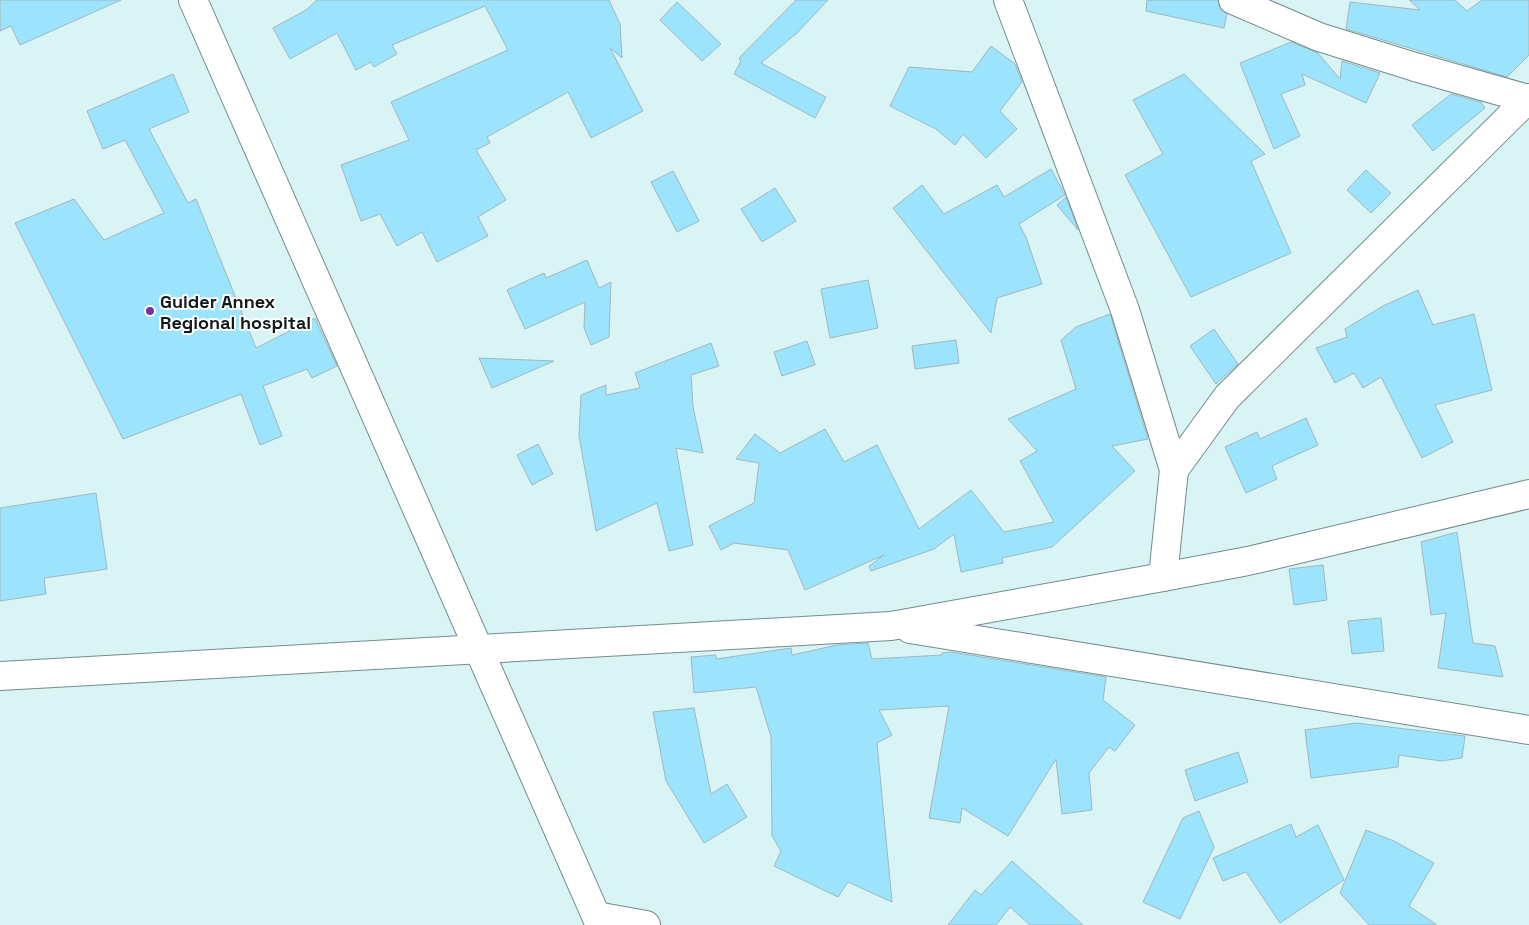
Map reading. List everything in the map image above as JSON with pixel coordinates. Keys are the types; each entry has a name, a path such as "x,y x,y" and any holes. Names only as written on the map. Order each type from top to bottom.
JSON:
{"street":[{"path":"193,0 598,920 646,925"},
{"path":"1008,0 1125,310 1174,470 1163,577"},
{"path":"1174,470 1227,397 1529,99 1415,67 1319,36 1233,0"},
{"path":"0,676 891,626 1248,562 1529,494"},
{"path":"891,626 1529,730"}],"building":[{"path":"0,0 121,0 20,45 11,26 0,31"},
{"path":"317,0 609,0 620,24 622,58 610,48 643,111 591,138 568,92 487,137 490,143 476,150 506,200 478,217 488,236 437,262 422,232 397,246 380,214 361,221 341,165 409,140 391,102 508,50 485,6 392,45 397,54 374,67 371,62 356,70 337,33 290,59 273,28 306,10"},
{"path":"796,0 828,0 797,33 761,63 826,97 815,118 734,74 741,61 739,58"},
{"path":"1147,0 1218,0 1220,9 1227,14 1224,28 1146,11"},
{"path":"1409,0 1455,0 1467,11 1482,0 1529,0 1529,55 1507,77 1346,29 1350,2 1420,10"},
{"path":"677,2 721,44 702,61 660,20"},
{"path":"1291,42 1318,53 1340,79 1342,61 1380,73 1366,103 1302,74 1305,85 1281,94 1300,136 1274,149 1240,63"},
{"path":"991,46 1015,64 1022,82 1000,111 1017,129 986,158 963,134 955,145 936,129 890,106 909,67 972,72"},
{"name":"Guider Annex Regional hospital","path":"173,74 189,112 149,129 188,203 196,199 256,348 315,318 337,366 312,378 307,369 263,386 282,436 260,445 241,394 123,439 15,223 74,199 104,240 164,213 125,140 103,149 87,111"},
{"path":"1184,74 1265,154 1251,161 1291,253 1191,297 1125,175 1163,154 1133,100"},
{"path":"1451,94 1481,102 1485,108 1433,151 1412,125"},
{"path":"1051,169 1065,195 1019,224 1026,237 1042,284 997,298 991,333 893,208 922,185 944,214 997,185 1004,197"},
{"path":"1366,170 1391,193 1371,213 1347,190"},
{"path":"673,171 699,221 677,232 651,182"},
{"path":"775,188 796,221 762,242 741,209"},
{"path":"1066,197 1078,230 1057,205"},
{"path":"587,260 599,288 611,282 609,337 591,345 584,328 585,302 525,329 507,290 544,273 546,278"},
{"path":"868,280 878,328 830,338 821,289"},
{"path":"1418,290 1433,325 1474,314 1492,390 1435,405 1453,442 1422,458 1381,377 1363,388 1354,373 1335,383 1316,348 1347,337 1345,329 1383,306"},
{"path":"1110,314 1148,439 1112,446 1135,471 1052,547 1002,558 1003,563 961,572 954,534 934,549 871,571 869,566 884,555 805,590 788,550 734,543 721,550 709,526 754,503 759,463 736,459 755,434 780,453 825,429 844,462 877,445 919,529 971,490 1004,532 1054,522 1020,461 1037,451 1008,419 1076,389 1061,340 1076,327"},
{"path":"1214,329 1238,364 1216,384 1190,346"},
{"path":"956,340 959,363 915,369 912,346"},
{"path":"807,341 815,365 782,376 774,352"},
{"path":"711,343 719,366 691,375 693,407 703,453 676,448 693,545 669,551 657,503 596,531 579,436 581,395 606,385 606,395 640,388 635,373"},
{"path":"479,358 554,361 492,388"},
{"path":"1306,418 1318,445 1272,466 1277,479 1246,493 1225,447 1257,432 1260,439"},
{"path":"538,444 553,474 532,485 517,455"},
{"path":"96,493 107,569 44,578 46,594 0,601 0,508"},
{"path":"1457,532 1473,643 1495,646 1503,677 1438,668 1446,613 1431,615 1421,542"},
{"path":"1323,565 1327,600 1294,605 1289,569"},
{"path":"1381,618 1384,651 1352,654 1348,621"},
{"path":"868,643 872,659 942,655 942,653 951,652 1106,677 1103,700 1135,725 1115,751 1109,747 1089,773 1092,810 1062,814 1056,759 1008,836 962,808 960,823 929,818 949,706 879,710 892,735 877,743 892,902 848,882 838,897 774,866 781,851 772,836 771,737 756,687 694,693 691,657 716,655 716,659 791,648 792,655 837,645"},
{"path":"694,708 711,794 727,784 747,817 704,843 666,781 653,712"},
{"path":"1356,723 1465,736 1462,758 1441,761 1399,755 1398,767 1311,778 1305,730"},
{"path":"1238,752 1248,782 1195,801 1185,770"},
{"path":"1199,811 1214,847 1180,919 1143,902 1183,818"},
{"path":"1291,824 1296,837 1318,825 1344,880 1280,923 1246,872 1223,881 1213,858"},
{"path":"1366,830 1394,841 1434,863 1409,906 1437,925 1369,925 1340,893"},
{"path":"1012,861 1083,925 1030,925 1010,907 996,925 948,925 975,890 981,895"}],"place":[{"name":"Guider Annex Regional hospital","path":"150,311"}]}
